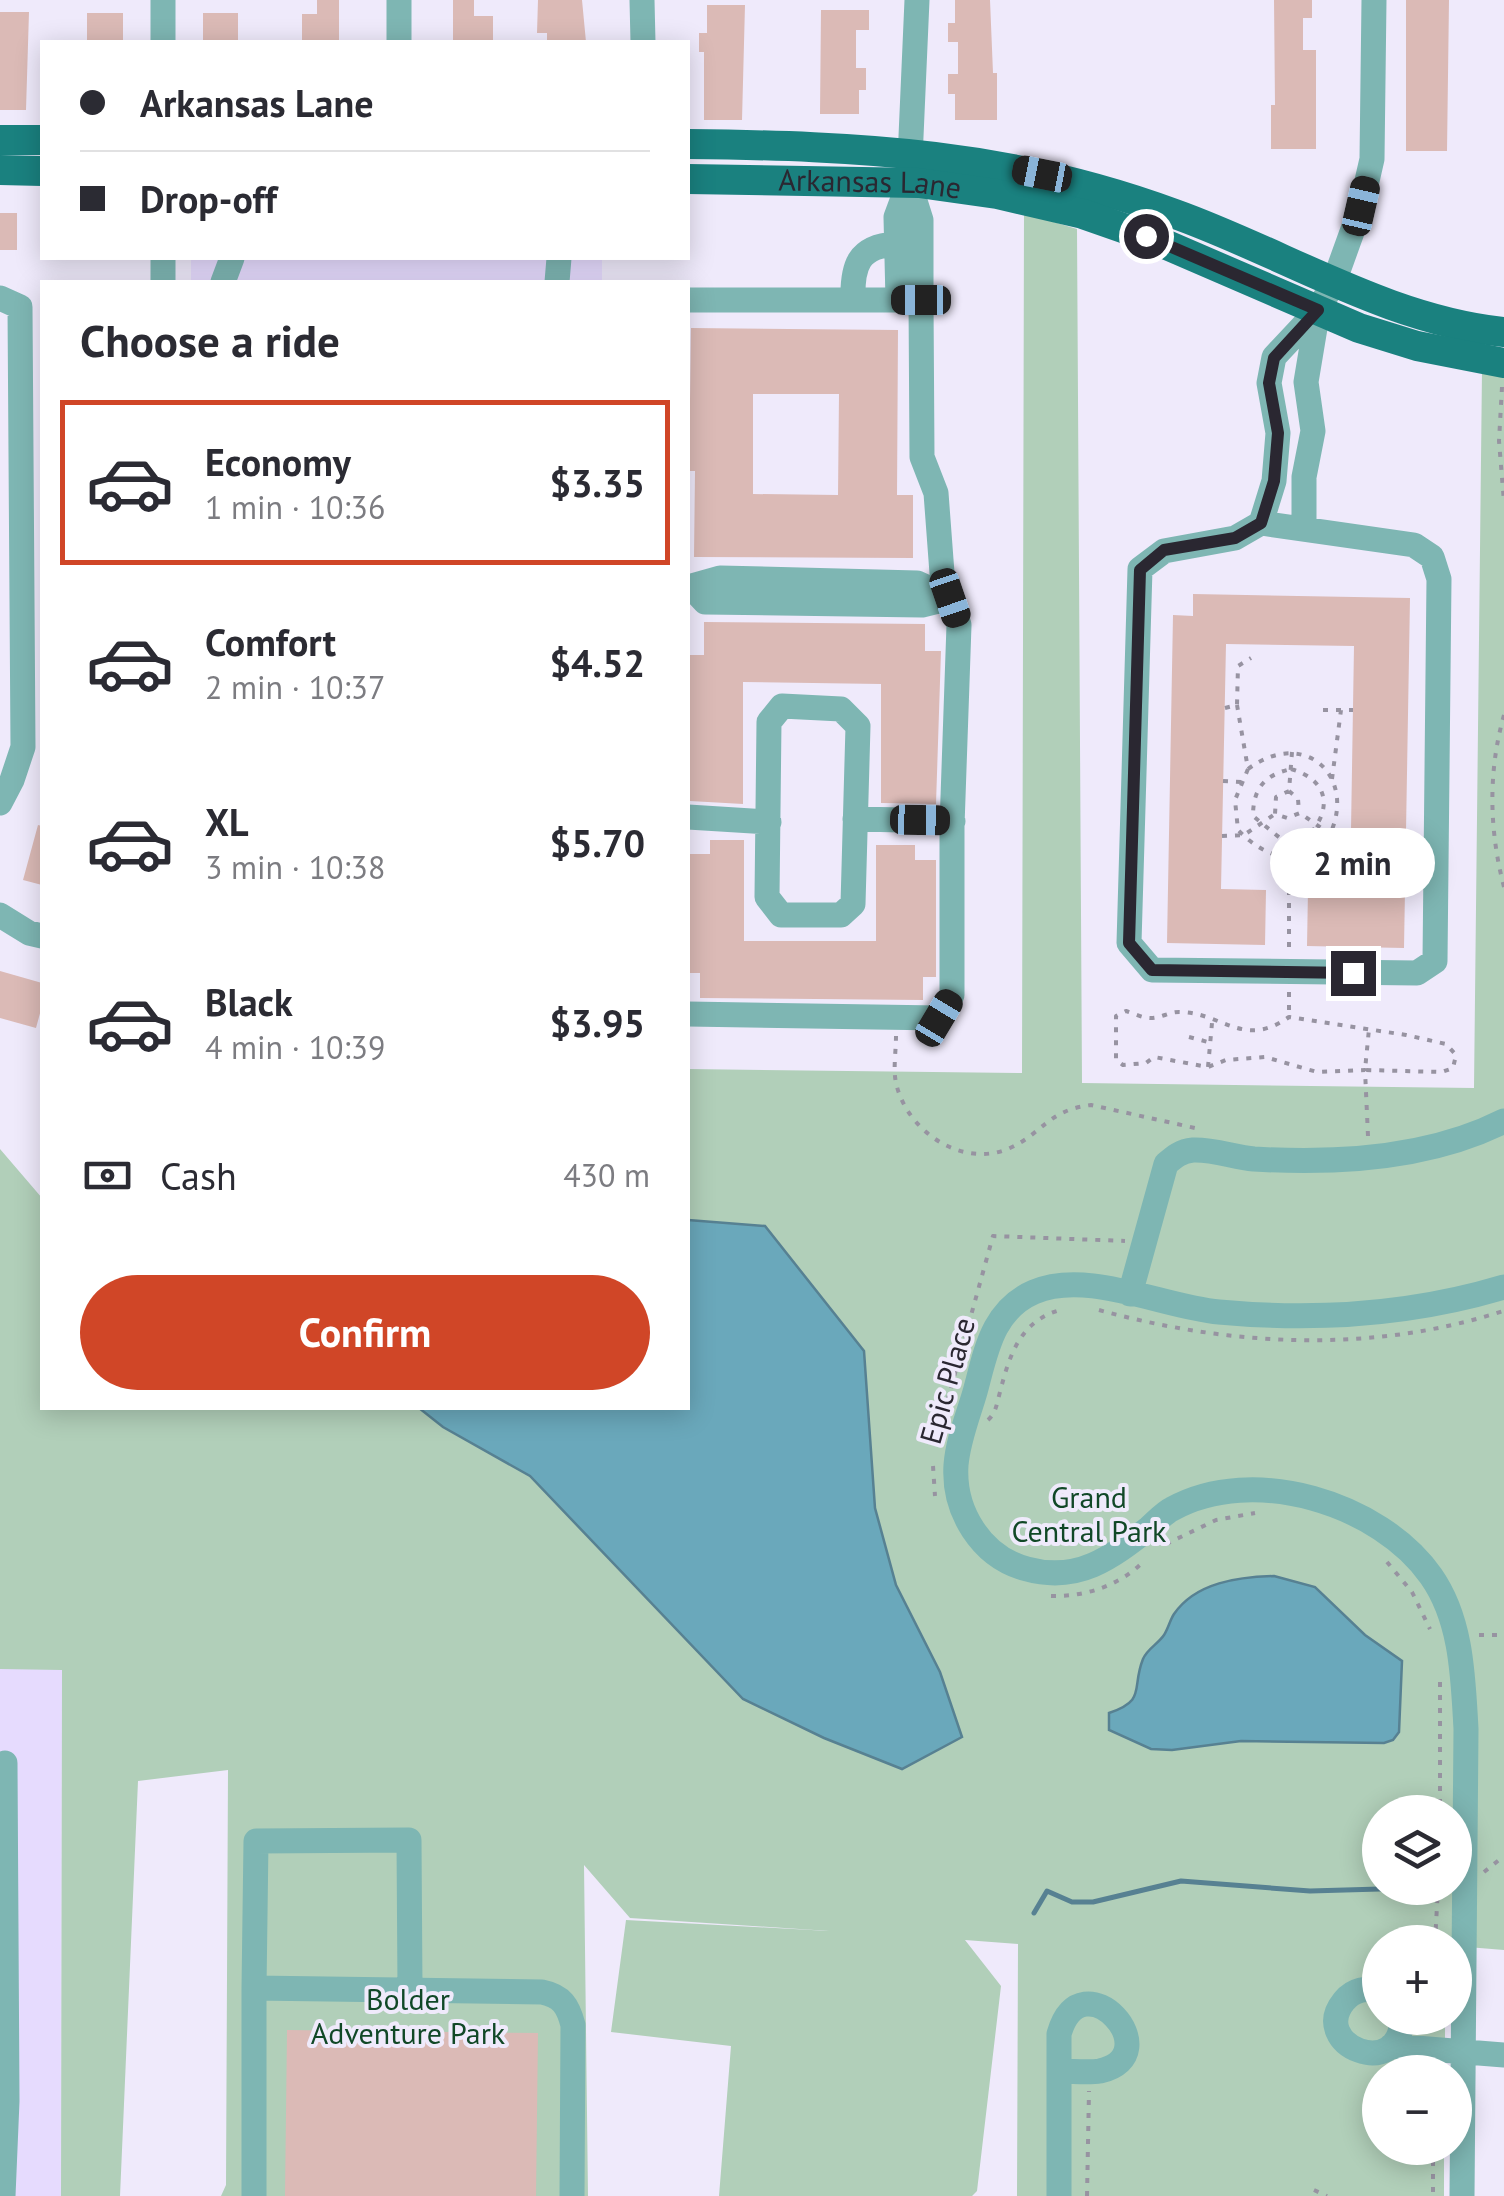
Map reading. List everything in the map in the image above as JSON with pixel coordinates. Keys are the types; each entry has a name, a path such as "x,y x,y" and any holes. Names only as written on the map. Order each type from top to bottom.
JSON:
{"main road":[{"path":"0,140 40,140"},
{"name":"Arkansas Lane","path":"690,144 911,152 1071,179 1177,214 1414,312 1504,332"},
{"path":"0,170 40,170"},
{"name":"Arkansas Lane","path":"690,179 909,182 997,194 1084,214 1146,236 1360,328 1503,373"}],"street":[{"path":"163,0 163,40"},
{"path":"399,0 399,40"},
{"path":"642,0 643,40"},
{"path":"690,1014 939,1018 952,995 959,625 942,574 936,493 922,456 922,410 910,300 896,244 896,217 909,182 917,0"},
{"path":"1261,523 1274,481 1278,433 1269,383 1274,358 1318,310 1334,282 1361,206 1372,159 1374,0"},
{"path":"909,182 921,220 910,300"},
{"path":"853,300 852,277 860,256 877,245 896,244"},
{"path":"690,300 910,300"},
{"path":"0,803 23,746 11,524 10,303"},
{"path":"1304,527 1304,477 1313,431 1306,382 1318,310"},
{"path":"1261,523 1304,527 1414,545 1432,557 1439,579 1434,961 1417,974 1152,970 1129,943 1140,570 1164,550 1235,538 1261,523"},
{"path":"690,587 705,602 922,605 950,598"},
{"path":"782,706 841,709 858,726 853,904 841,915 781,915 766,897 769,822 769,722 782,706"},
{"path":"690,817 769,822"},
{"path":"855,820 953,821"},
{"path":"0,915 40,936"},
{"path":"1130,1294 1166,1164 1178,1154 1193,1150 1310,1161 1361,1158 1443,1143 1504,1121"},
{"name":"Epic Place","path":"1465,2055 1466,1729 1462,1659 1449,1611 1432,1577 1389,1533 1350,1510 1313,1497 1268,1490 1220,1494 1173,1508 1106,1562 1084,1570 1064,1574 1024,1569 992,1552 970,1526 959,1500 956,1413 1002,1314 1033,1292 1070,1283 1214,1312 1296,1317 1392,1311 1504,1287"},
{"path":"3,2196 7,2101 5,1763"},
{"path":"254,2196 256,1841 409,1840 410,1990"},
{"path":"254,1988 542,1992 564,2002 573,2024 572,2196"},
{"path":"1362,1989 1347,1998 1338,2011 1338,2028 1345,2043 1359,2052 1376,2053 1391,2046 1398,2035"},
{"path":"1059,2196 1060,2071 1062,2024 1074,2010 1092,2005 1117,2016 1126,2040 1114,2064 1089,2071 1060,2071"},
{"path":"1391,2046 1504,2055"},
{"name":"Epic Place","path":"1462,2196 1464,2165"},
{"name":"Epic Place","path":"1466,2165 1471,2196"}],"path":[{"path":"1503,373 1499,441 1504,502"},
{"path":"1248,770 1237,705 1238,666 1251,658"},
{"path":"1225,708 1237,705"},
{"path":"1323,710 1353,710"},
{"path":"1332,779 1308,755 1292,752 1260,761 1248,770 1235,800 1238,830 1274,856 1290,858 1324,846 1339,800 1332,779 1341,710"},
{"path":"1504,714 1495,757 1492,814 1504,887"},
{"path":"1289,792 1292,752"},
{"path":"1291,770 1308,774 1319,786 1324,802 1310,834 1280,838 1253,816 1253,800 1260,785 1275,772 1291,770"},
{"path":"1223,781 1241,782"},
{"path":"1289,792 1298,799 1300,813 1330,836 1351,839"},
{"path":"1276,814 1276,797 1289,792"},
{"path":"1276,814 1288,818 1300,813"},
{"path":"1222,836 1244,836 1276,814"},
{"path":"1289,838 1289,972"},
{"path":"1323,890 1324,846"},
{"path":"1126,1011 1151,1018 1186,1011 1235,1030 1272,1029 1289,1018 1369,1029 1446,1044 1456,1055 1454,1068 1442,1072 1317,1072 1265,1057 1226,1060 1208,1068 1154,1056 1146,1062 1124,1065 1116,1060 1116,1016 1126,1011"},
{"path":"897,1018 896,1083 926,1132 958,1152 1000,1152 1026,1139 1061,1112 1091,1105 1200,1129"},
{"path":"1208,1068 1212,1021"},
{"path":"1368,1136 1365,1070 1369,1029"},
{"path":"1188,1037 1208,1042"},
{"path":"993,1236 1144,1242"},
{"path":"956,1413 992,1419 1008,1358 1020,1337 1048,1314 1071,1308"},
{"path":"1095,1309 1164,1328 1316,1341 1424,1330 1504,1311"},
{"path":"1087,2196 1089,2071"},
{"path":"1433,2165 1433,2196"},
{"path":"1314,2190 1328,2196"}],"shaded area":[{"path":"191,260 602,260 602,280 191,280"},
{"path":"0,1669 62,1669 61,2196 0,2196"}],"green space":[{"name":"Grand Central Park","path":"1024,213 1077,229 1082,1083 1474,1088 1482,370 1504,373 1504,1950 1472,1947 1472,1925 1362,1925 1362,2035 1445,2035 1445,2055 1362,2055 1362,2165 1444,2165 1444,2196 1017,2196 1018,1944 965,1940 1001,1986 977,2191 972,2196 719,2196 731,2046 611,2032 626,1920 829,1931 630,1918 584,1865 588,2196 221,2196 226,2185 228,1770 138,1781 120,2196 61,2196 62,1670 0,1669 0,1149 40,1196 40,1410 690,1410 690,1069 1022,1073"}],"water":[{"path":"690,1220 765,1226 864,1351 875,1508 896,1585 940,1672 962,1737 902,1769 824,1738 743,1699 530,1476 443,1427 422,1410 690,1410"},
{"path":"1274,1576 1315,1587 1365,1635 1402,1661 1399,1732 1393,1740 1241,1741 1172,1750 1151,1749 1109,1730 1109,1713 1133,1698 1145,1655 1164,1635 1183,1603 1219,1583"}],"building":[{"path":"317,0 339,0 339,40 302,40 302,14 317,14"},
{"path":"453,0 474,0 474,16 493,16 493,40 453,40"},
{"path":"538,0 582,0 586,40 547,40 547,33 537,33"},
{"path":"955,0 990,0 997,120 955,120 955,94 948,94 948,74 958,74 958,42 948,42 948,23 955,23"},
{"path":"1274,0 1312,0 1312,18 1303,18 1303,50 1316,50 1316,149 1271,149 1271,105 1275,105"},
{"path":"1406,0 1449,0 1447,151 1406,151"},
{"path":"707,5 745,5 742,120 704,120 704,52 699,52 699,33 707,33"},
{"path":"821,10 869,10 869,30 856,30 856,68 866,68 866,90 859,90 859,114 820,114"},
{"path":"0,12 29,12 26,110 0,110"},
{"path":"87,13 123,13 123,40 87,40"},
{"path":"203,13 238,13 238,40 203,40"},
{"path":"0,213 17,213 17,250 0,250"},
{"path":"691,328 898,330 897,495 913,495 913,558 694,557 695,471 690,471","holes":["753,394 839,394 838,495 753,494"]},
{"path":"1193,594 1410,598 1404,948 1307,946 1308,890 1350,891 1354,646 1226,644 1221,889 1266,890 1265,945 1167,943 1173,615 1193,616"},
{"path":"704,622 925,624 925,651 941,651 936,804 881,803 881,684 743,682 743,804 690,801 690,655 704,655"},
{"path":"38,825 40,826 40,884 23,880"},
{"path":"710,840 744,840 744,941 876,941 876,845 915,845 915,860 936,860 936,977 923,977 923,1000 700,998 700,973 690,973 690,854 710,854"},
{"path":"0,971 40,982 36,1028 0,1018"},
{"path":"287,2030 538,2033 536,2196 285,2196"}],"waterway":[{"path":"1034,1913 1047,1891 1072,1902 1093,1902 1181,1881 1310,1891 1362,1890"}],"route":[{"path":"1146,236 1318,310 1274,358 1269,383 1278,433 1274,481 1261,523 1235,538 1164,550 1140,570 1129,943 1152,970 1353,973"}],"park label":[{"name":"Bolder Adventure Park","path":"408,2017"}]}
